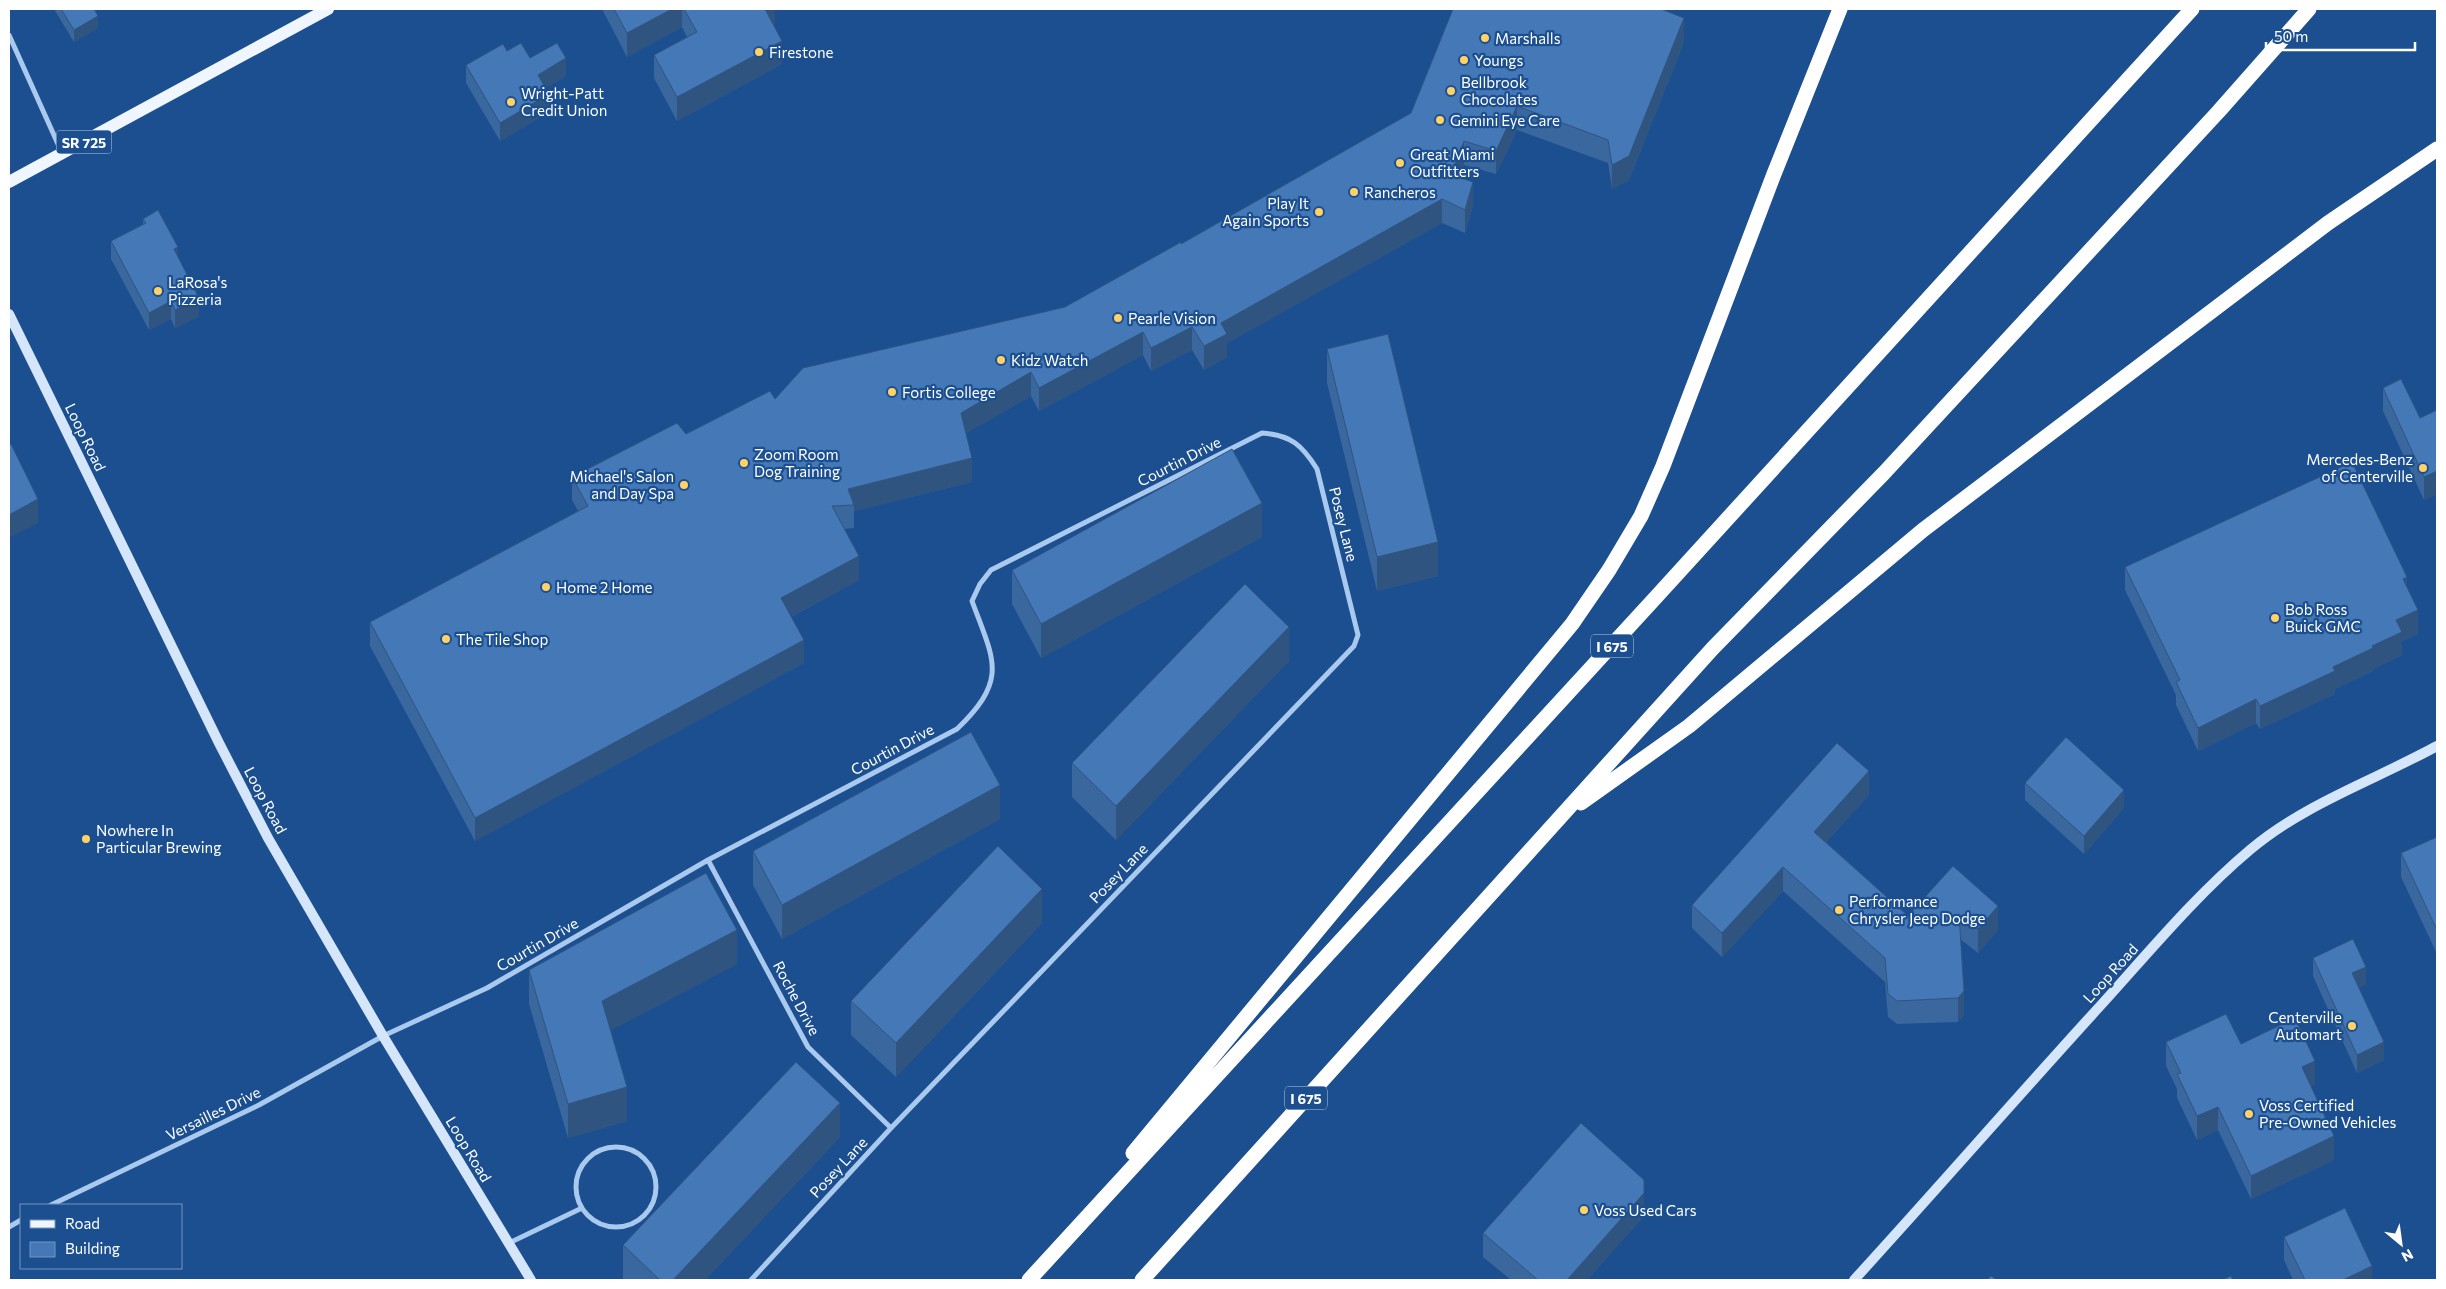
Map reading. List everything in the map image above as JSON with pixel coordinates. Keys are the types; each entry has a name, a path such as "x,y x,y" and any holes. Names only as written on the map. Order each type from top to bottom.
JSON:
{"highway":[{"path":"1028,1280 1572,624 1609,570 1641,516 1663,466 1774,174 1840,9"},
{"name":"I 675","path":"1028,1280 1677,574 2192,9"},
{"name":"I 675","path":"1142,1280 1713,648 1884,473 2199,132 2309,9"},
{"path":"1557,819 1689,726 1922,530 2328,223 2437,149"},
{"path":"2416,163 2437,156"}],"main road":[{"name":"SR 725","path":"9,182 328,9"}],"street":[{"path":"9,35 63,154"},
{"name":"Loop Road","path":"9,314 219,744 268,838 383,1036 531,1280"},
{"name":"Courtin Drive","path":"383,1036 487,988 708,860 957,729 978,709 992,680 993,658 972,601 980,584 991,570 1262,433 1279,434 1294,440"},
{"name":"Posey Lane","path":"752,1280 891,1128 1354,646 1358,635 1317,469 1307,453 1294,440"},
{"name":"Loop Road","path":"1854,1280 2155,945 2210,887 2245,854 2297,817 2342,791 2401,766 2437,746"},
{"name":"Roche Drive","path":"708,860 808,1047 891,1128"},
{"name":"Versailles Drive","path":"52,1204 259,1105 383,1036"},
{"path":"620,1146 633,1150 644,1157 652,1167 656,1180 656,1193 651,1206 642,1217 630,1224 617,1227 603,1225 591,1218 582,1208 576,1190 578,1171 586,1160 596,1152 608,1147 620,1146"},
{"path":"509,1244 582,1208"},
{"path":"9,1227 20,1221"}],"building":[{"path":"61,9 94,9 98,16 74,30"},
{"path":"614,9 672,9 627,33"},
{"path":"684,9 765,9 782,41 677,97 654,55 697,32"},
{"path":"1453,9 1661,9 1684,18 1629,156 1612,165 1608,140 1517,106 1496,151 1464,141 1451,174 1473,182 1465,210 1442,199 1221,323 1227,334 1204,346 1192,327 1151,348 1143,332 1039,388 1031,372 961,413 972,458 848,489 854,505 832,506 859,556 781,598 804,640 475,818 370,622 588,506 572,477 677,423 686,434 770,391 775,399 803,368 1065,307 1181,242 1181,244 1411,113"},
{"name":"Wright-Patt Credit Union","path":"521,43 530,58 557,43 566,58 538,75 549,94 500,123 466,65 503,44 507,51"},
{"name":"LaRosa's Pizzeria","path":"158,210 178,247 174,249 199,298 175,310 171,301 149,313 111,241 146,223 143,219"},
{"path":"1388,334 1438,542 1377,557 1327,349"},
{"path":"2401,379 2420,418 2437,410 2437,471 2424,477 2383,388"},
{"path":"11,444 38,499 9,515 9,445"},
{"path":"1232,449 1262,503 1041,624 1012,570"},
{"name":"Bob Ross Buick GMC","path":"2352,462 2407,577 2403,579 2418,610 2396,620 2402,632 2333,667 2335,671 2260,706 2256,699 2198,728 2176,682 2180,680 2125,567"},
{"path":"1245,584 1289,627 1116,806 1072,763"},
{"path":"971,732 1000,785 782,905 753,851"},
{"path":"2066,737 2124,790 2084,836 2025,783"},
{"name":"Performance Chrysler Jeep Dodge","path":"1837,743 1869,771 1814,832 1908,916 1953,866 1998,906 1978,929 1959,914 1964,991 1958,998 1897,1001 1888,994 1885,958 1783,867 1722,933 1692,905"},
{"path":"2437,837 2437,930 2401,853"},
{"path":"998,846 1042,889 896,1043 851,1001"},
{"path":"706,873 737,930 602,1001 627,1087 568,1104 529,970"},
{"name":"Centerville Automart","path":"2353,939 2366,967 2352,973 2384,1042 2357,1055 2313,958"},
{"name":"Voss Certified Pre-Owned Vehicles","path":"2226,1014 2241,1044 2295,1018 2315,1061 2302,1067 2334,1136 2251,1176 2218,1107 2197,1116 2177,1074 2181,1073 2166,1042"},
{"path":"796,1062 840,1103 673,1280 660,1280 623,1245"},
{"name":"Voss Used Cars","path":"1581,1123 1644,1180 1644,1193 1567,1280 1538,1280 1483,1233"},
{"path":"2345,1208 2372,1266 2343,1280 2305,1280 2284,1237"},
{"path":"1991,1276 1997,1280 1987,1280"},
{"path":"2231,1276 2233,1280 2222,1280"}],"place":[{"name":"Marshalls","path":"1485,38"},
{"name":"Firestone","path":"759,52"},
{"name":"Youngs","path":"1464,60"},
{"name":"Bellbrook Chocolates","path":"1451,91"},
{"name":"Wright-Patt Credit Union","path":"511,102"},
{"name":"Gemini Eye Care","path":"1440,120"},
{"name":"Great Miami Outfitters","path":"1400,163"},
{"name":"Rancheros","path":"1354,192"},
{"name":"Play It Again Sports","path":"1319,212"},
{"name":"LaRosa's Pizzeria","path":"158,291"},
{"name":"Pearle Vision","path":"1118,318"},
{"name":"Kidz Watch","path":"1001,360"},
{"name":"Fortis College","path":"892,392"},
{"name":"Zoom Room Dog Training","path":"744,463"},
{"name":"Mercedes-Benz of Centerville","path":"2423,468"},
{"name":"Michael's Salon and Day Spa","path":"684,485"},
{"name":"Home 2 Home","path":"546,587"},
{"name":"Bob Ross Buick GMC","path":"2275,618"},
{"name":"The Tile Shop","path":"446,639"},
{"name":"Nowhere In Particular Brewing","path":"86,839"},
{"name":"Performance Chrysler Jeep Dodge","path":"1839,910"},
{"name":"Centerville Automart","path":"2352,1026"},
{"name":"Voss Certified Pre-Owned Vehicles","path":"2249,1114"},
{"name":"Voss Used Cars","path":"1584,1210"}]}
